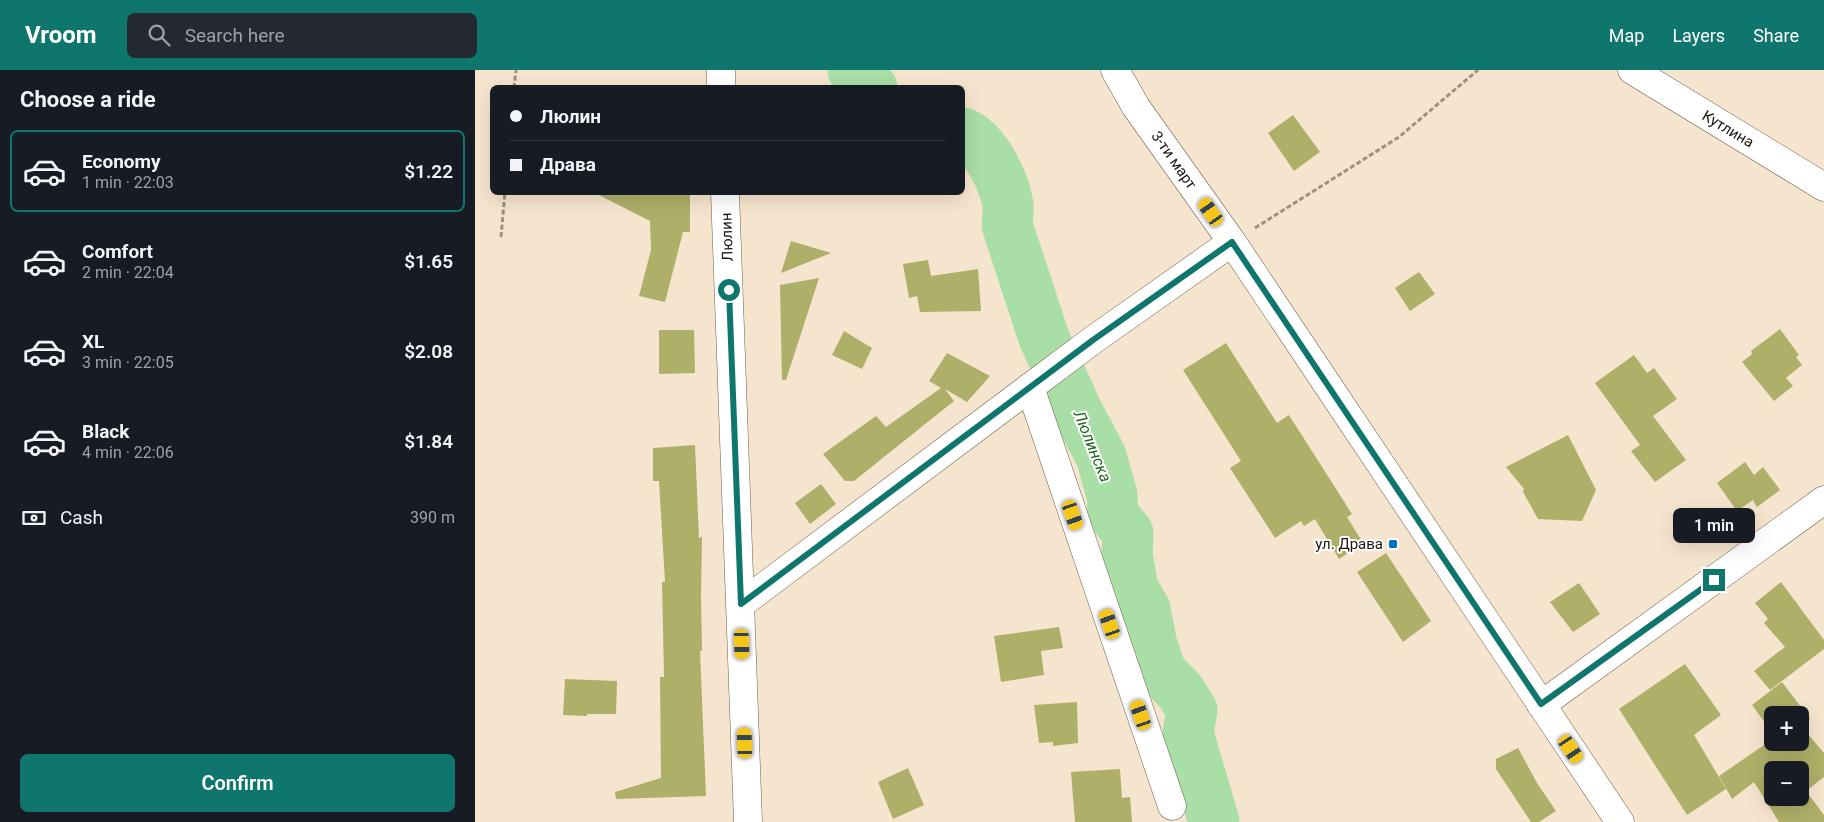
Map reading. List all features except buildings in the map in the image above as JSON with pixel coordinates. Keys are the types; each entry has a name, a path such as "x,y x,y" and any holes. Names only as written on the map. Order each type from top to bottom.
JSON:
{"street":[{"path":"721,70 721,85"},
{"name":"3-ти март","path":"1115,70 1137,106 1232,242 1620,822"},
{"name":"Кутлина","path":"1632,70 1824,187"},
{"name":"Люлин","path":"725,195 748,822"},
{"path":"741,604 1093,340 1232,242"},
{"path":"1030,387 1172,806"},
{"path":"1541,704 1824,500"}],"path":[{"path":"514,85 516,70"},
{"path":"1232,242 1399,136 1478,70"},
{"path":"501,237 505,195"}],"waterway":[{"name":"Люлинска","path":"853,70 869,85"},
{"name":"Люлинска","path":"965,134 979,145 986,154 1003,185 1008,205 1007,225 1044,338 1077,411 1101,456 1112,495 1113,514 1128,533 1127,554 1133,589 1145,609 1152,645 1161,672 1180,691 1192,710 1188,733 1214,822"}],"place":[{"name":"ул. Драва","path":"1393,544"}],"route":[{"path":"729,290 741,604 1093,340 1232,242 1541,704 1714,580"}]}
